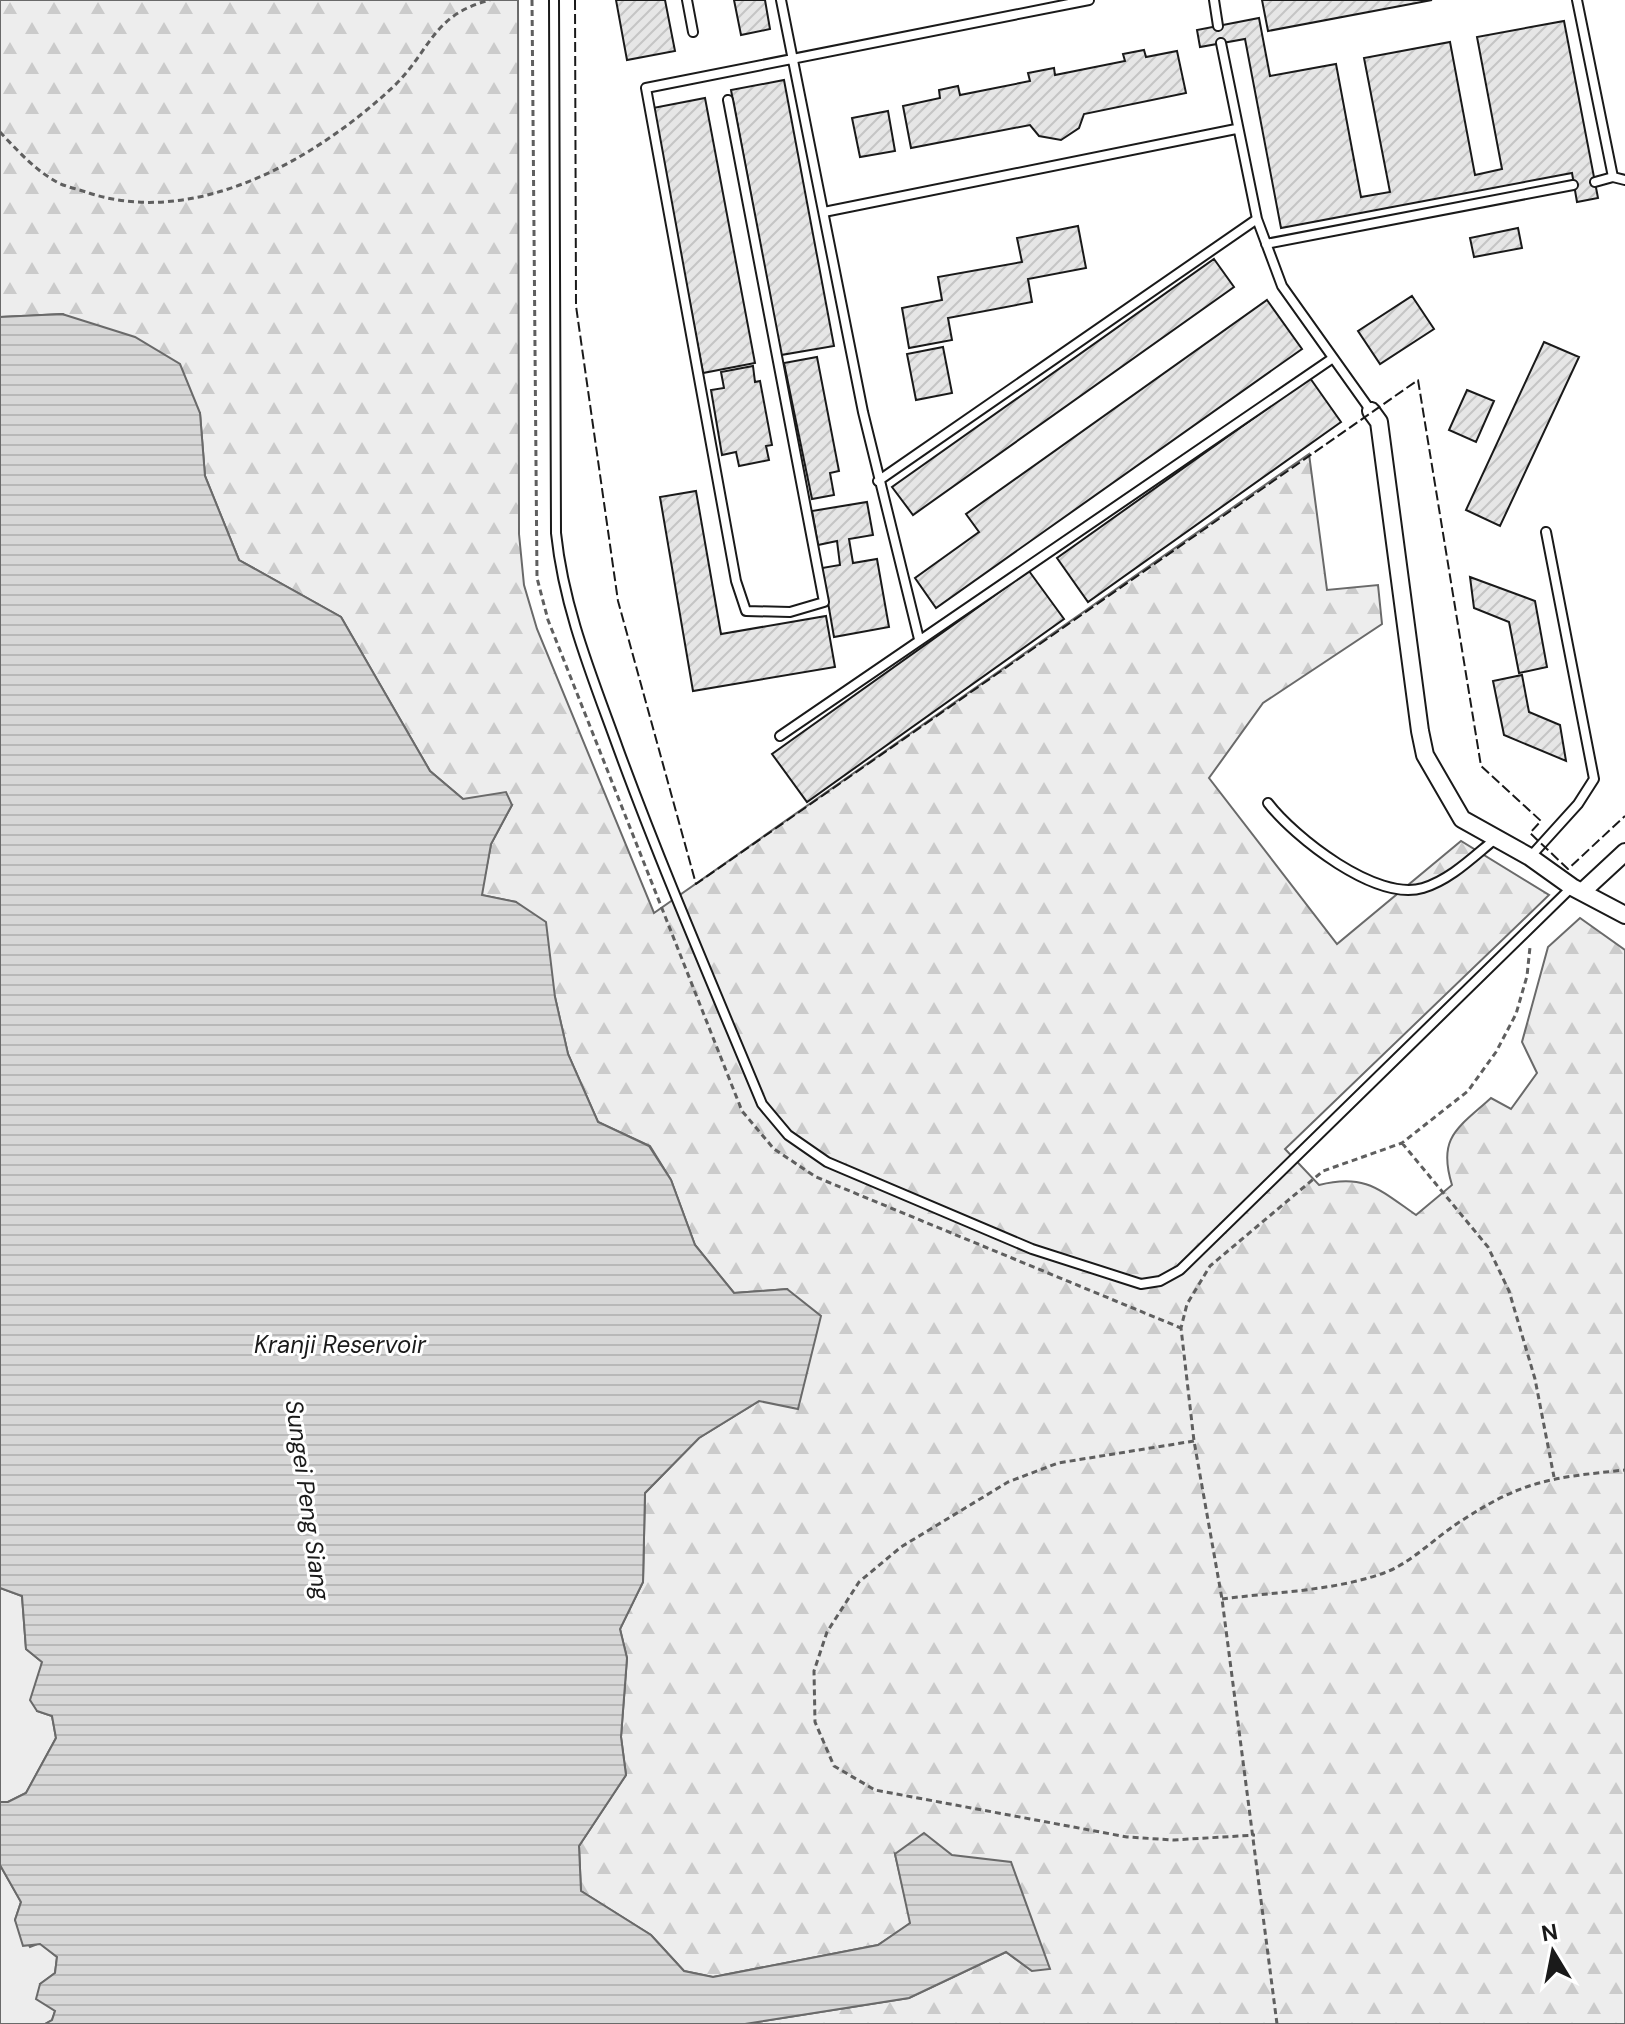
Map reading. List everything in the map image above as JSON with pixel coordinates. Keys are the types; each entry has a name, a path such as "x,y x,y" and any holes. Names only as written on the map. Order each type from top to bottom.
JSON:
{"street":[{"path":"1371,411 1379,422 1425,755 1462,819 1625,915"},
{"path":"1578,889 1625,852"}],"lane":[{"path":"554,0 556,517 561,576 571,620 648,829 762,1104 788,1135 827,1162 1032,1249 1117,1278 1141,1284 1160,1281 1180,1270 1532,923 1578,889"},
{"path":"687,0 693,32"},
{"path":"781,0 878,481 919,639"},
{"path":"728,100 824,602 790,612 746,611 736,581 646,88 1089,0"},
{"path":"1214,0 1218,26"},
{"path":"1577,0 1613,177"},
{"path":"1221,43 1236,129 1257,219 1282,286 1371,411"},
{"path":"824,212 1236,129"},
{"path":"1595,182 1613,177 1625,180"},
{"path":"1266,244 1573,185"},
{"path":"878,481 1257,219"},
{"path":"780,736 1333,358"},
{"path":"1530,857 1578,804 1594,779 1546,532"},
{"path":"1268,803 1283,823 1336,862 1356,874 1402,889 1421,889 1438,882 1494,840"}],"path":[{"path":"0,132 55,181 107,199 157,205 210,196 261,178 333,132 394,86 439,25 466,6 490,0"},
{"path":"532,0 537,578 554,634 742,1111 774,1149 816,1177 1181,1328"},
{"path":"1277,2024 1255,1835 1222,1599 1194,1441 1181,1328 1191,1294 1210,1266 1323,1171 1402,1143 1468,1091 1496,1052 1516,1014 1527,976 1532,923"},
{"path":"1402,1143 1488,1247 1509,1291 1535,1379 1554,1477"},
{"path":"1194,1441 1058,1463 1008,1482 901,1547 859,1582 827,1632 814,1671 815,1722 834,1766 875,1790 1127,1837 1174,1840 1255,1835"},
{"path":"1222,1599 1343,1584 1387,1572 1483,1506 1518,1487 1554,1477 1625,1470"}],"shaded area":[{"path":"0,1588 22,1596 26,1649 42,1662 37,1711 52,1716 56,1738 26,1793 8,1802 0,1802"},
{"path":"0,1865 21,1902 15,1920 30,1947 40,1943 57,1957 55,1973 40,1984 55,2011 52,2020 45,2024 0,2024"}],"green space":[{"path":"0,0 518,0 519,534 524,585 537,629 654,913 1309,454 1327,590 1378,585 1382,624 1263,703 1209,778 1337,944 1461,841 1549,895 1285,1149 1319,1185 1348,1181 1371,1186 1416,1215 1452,1185 1447,1155 1449,1144 1460,1126 1491,1098 1511,1109 1537,1073 1522,1042 1548,947 1580,918 1625,950 1625,2024 745,2024 909,1998 1006,1952 1032,1971 895,1854 911,1923 878,1945 713,1977 684,1971 651,1935 581,1891 579,1846 626,1775 621,1737 627,1658 620,1629 643,1582 645,1493 699,1438 759,1401 787,1289 734,1293 695,1245 671,1180 650,1146 598,1122 568,1054 555,997 516,902 481,895 491,844 512,805 463,799 430,771 341,617 239,560 205,476 200,413 63,314 0,317"}],"water":[{"name":"Kranji Reservoir","path":"62,314 135,337 180,364 200,413 205,476 239,560 341,617 430,771 463,799 506,792 512,805 491,844 482,895 516,902 546,922 555,997 568,1054 598,1122 649,1146 671,1180 695,1245 734,1293 787,1289 821,1316 798,1409 759,1401 699,1438 645,1493 643,1582 620,1629 627,1658 621,1737 626,1775 579,1846 581,1891 651,1935 684,1971 713,1977 878,1945 910,1923 895,1854 924,1833 952,1855 1011,1862 1050,1969 1032,1971 1006,1952 909,1998 745,2024 45,2024 52,2020 55,2011 36,1999 40,1984 55,1973 57,1957 40,1944 23,1946 15,1920 21,1902 0,1865 0,1802 8,1802 26,1793 56,1738 52,1716 37,1711 30,1700 42,1662 26,1649 22,1596 0,1588 0,317"}],"building":[{"path":"616,0 665,0 675,51 627,60"},
{"path":"734,0 765,0 770,29 741,35"},
{"path":"1262,0 1432,0 1268,31"},
{"path":"1259,18 1270,76 1336,64 1361,197 1390,192 1364,58 1450,42 1475,175 1502,169 1477,37 1564,21 1598,198 1577,202 1572,173 1281,228 1245,39 1200,47 1197,30"},
{"path":"1144,50 1146,57 1177,51 1186,93 1084,114 1079,128 1061,140 1039,136 1030,125 911,148 903,106 940,98 939,90 958,86 960,95 1030,81 1028,73 1054,68 1055,75 1125,61 1123,54"},
{"path":"784,80 834,346 781,355 731,90"},
{"path":"705,98 755,363 703,373 653,108"},
{"path":"888,111 895,151 860,157 852,118"},
{"path":"1078,226 1086,268 1028,279 1032,302 948,318 952,340 909,348 902,308 942,300 938,277 1022,262 1017,238"},
{"path":"1518,228 1522,248 1474,257 1470,238"},
{"path":"1214,259 1234,287 913,515 892,487"},
{"path":"1412,296 1434,329 1380,364 1358,331"},
{"path":"1267,300 1302,349 936,608 915,578 979,532 966,514"},
{"path":"1544,342 1579,357 1500,526 1466,510"},
{"path":"943,347 952,393 916,400 907,354"},
{"path":"817,357 839,471 830,473 834,495 812,499 784,363"},
{"path":"753,366 755,382 760,381 772,445 766,446 769,460 739,466 736,452 722,455 711,390 724,388 721,372"},
{"path":"1310,378 1341,422 1088,602 1057,558"},
{"path":"1467,390 1494,401 1476,442 1449,430"},
{"path":"696,491 721,634 826,616 835,667 693,691 660,497"},
{"path":"867,502 873,535 849,539 853,563 877,559 889,627 834,637 822,568 840,565 837,541 818,545 812,511"},
{"path":"1029,571 1064,619 807,802 772,754"},
{"path":"1470,577 1535,601 1547,667 1519,673 1509,622 1474,608"},
{"path":"1522,675 1529,712 1560,725 1566,761 1504,735 1493,681"}],"fence":[{"path":"575,0 576,306 618,601 696,884 1418,380 1481,766 1541,821 1530,833 1568,869 1625,816"}],"water label":[{"name":"Sungei Peng Siang","path":"308,1500"}]}
